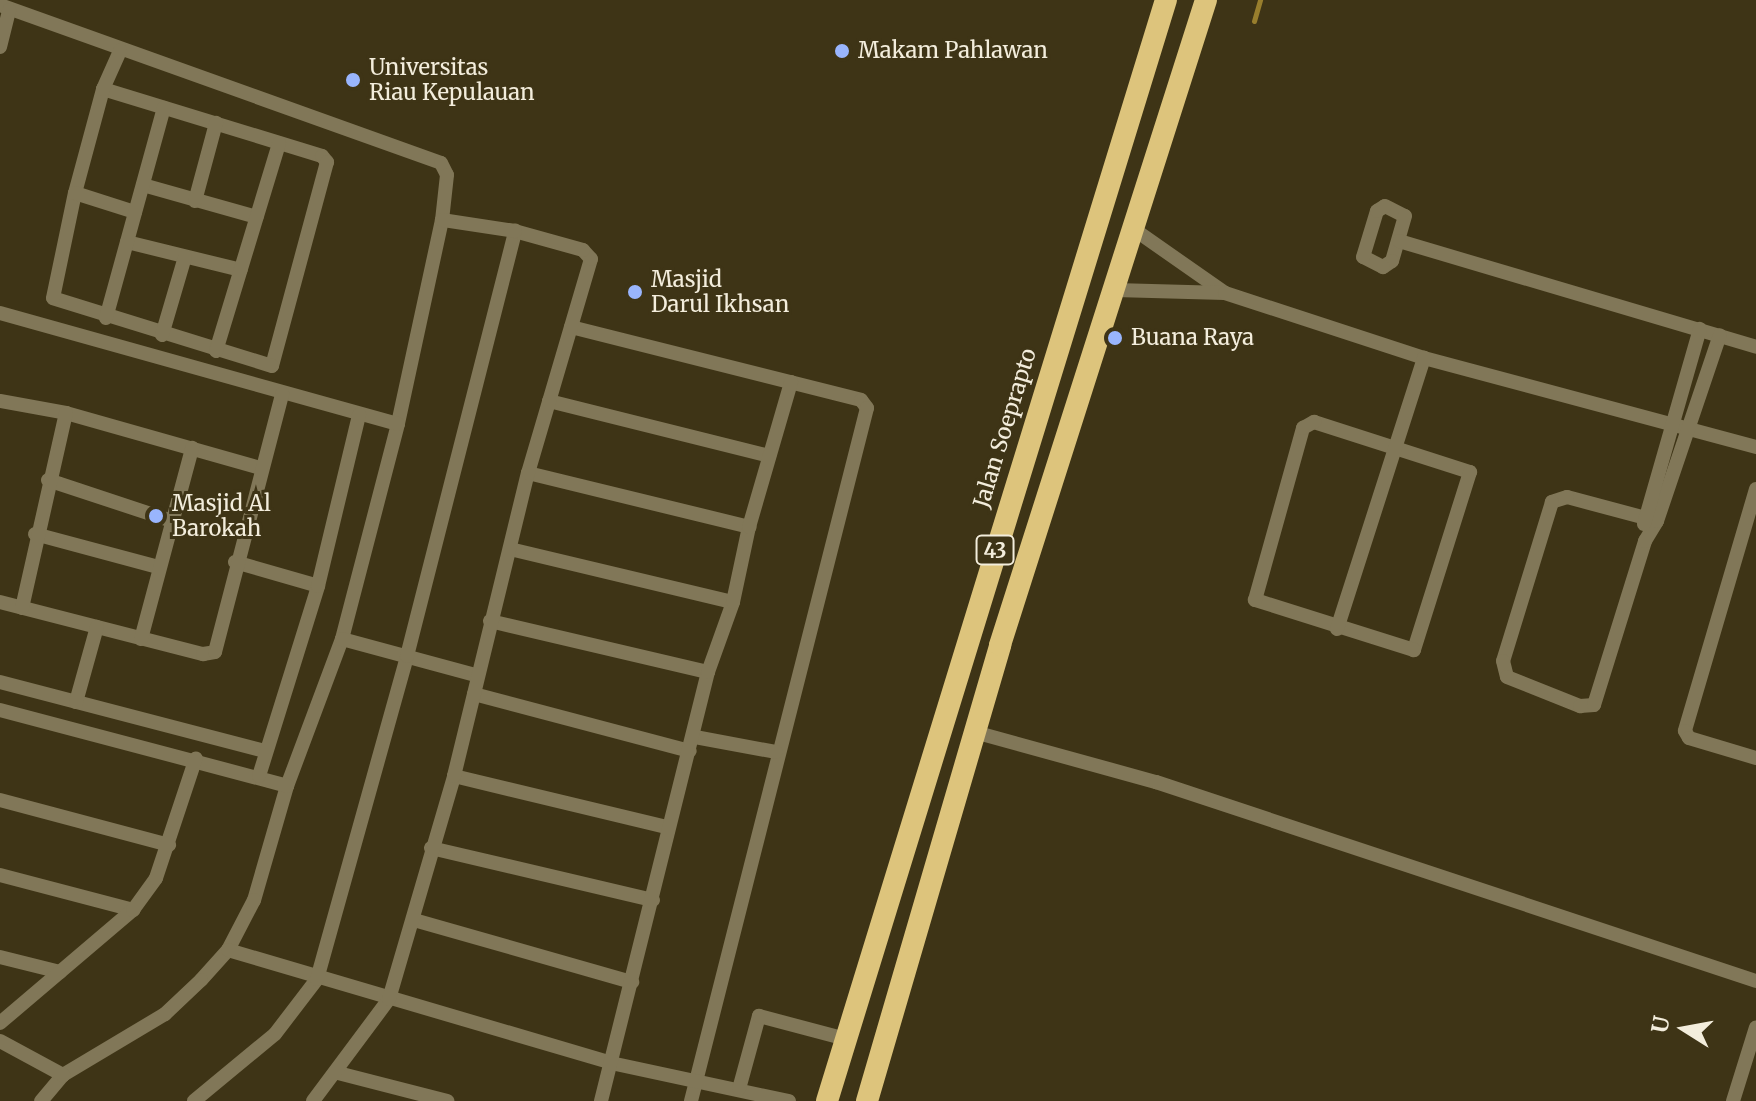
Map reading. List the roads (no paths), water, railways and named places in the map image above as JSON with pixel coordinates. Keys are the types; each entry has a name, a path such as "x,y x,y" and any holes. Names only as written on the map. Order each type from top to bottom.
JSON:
{"highway":[{"name":"Jalan Soeprapto","path":"827,1101 1166,0"},
{"name":"43","path":"867,1101 978,733 1000,645 1206,0"},
{"path":"970,637 1000,645"}],"street":[{"path":"0,47 5,8 441,163 447,175 442,220 398,424 342,639 287,786 254,900 228,950 165,1014 63,1075 41,1101"},
{"path":"103,89 322,156 328,167 278,357 267,366 56,302 52,295 103,89 120,51"},
{"path":"106,318 164,108"},
{"path":"195,201 216,123"},
{"path":"216,351 279,143"},
{"path":"143,185 257,217"},
{"path":"75,193 135,212"},
{"path":"313,1101 338,1073 389,999 454,776 474,694 475,675 528,473 590,257 515,231 442,220"},
{"path":"1135,230 1225,293"},
{"path":"194,1101 275,1034 317,979 407,656 515,231"},
{"path":"1399,241 1756,347"},
{"path":"127,242 241,270"},
{"path":"162,335 185,257"},
{"path":"1115,290 1225,293 1424,358 1756,447"},
{"path":"0,313 398,424"},
{"path":"571,327 861,400 867,408 776,752 691,1101"},
{"path":"1650,519 1567,497 1552,502 1503,661 1507,677 1580,706 1594,705 1645,541 1650,519 1671,424 1700,329"},
{"path":"1650,519 1690,429 1720,335"},
{"path":"1337,629 1424,358"},
{"path":"601,1101 653,900 667,827 692,744 708,672 733,602 749,527 791,382"},
{"path":"0,602 203,654 215,652 235,562 282,394"},
{"path":"0,401 66,413 261,468"},
{"path":"549,401 769,456"},
{"path":"22,608 35,534 66,413"},
{"path":"259,776 318,586 359,415"},
{"path":"1314,422 1396,445 1467,468 1471,475 1421,642 1406,651 1258,605 1254,598 1303,428 1314,422"},
{"path":"141,639 192,448"},
{"path":"528,473 749,527"},
{"path":"48,480 172,521"},
{"path":"1756,489 1685,731 1689,738 1756,758"},
{"path":"35,534 158,567"},
{"path":"510,549 733,602"},
{"path":"235,562 318,586"},
{"path":"490,621 708,672"},
{"path":"76,702 97,627"},
{"path":"342,639 475,675"},
{"path":"0,682 265,751"},
{"path":"474,694 692,744 776,752"},
{"path":"0,710 196,758 287,786"},
{"path":"978,733 1156,782 1756,981"},
{"path":"0,1023 133,910 156,878 196,758"},
{"path":"454,776 667,827"},
{"path":"0,800 169,845"},
{"path":"431,848 653,900"},
{"path":"0,875 133,910"},
{"path":"414,920 632,982"},
{"path":"228,950 317,979 611,1063 789,1101"},
{"path":"0,957 60,972"},
{"path":"739,1089 759,1016 846,1039"},
{"path":"1733,1101 1756,1027"},
{"path":"0,1041 63,1075"},
{"path":"338,1073 447,1101"}],"waterway":[{"path":"1254,21 1260,0"}],"place":[{"name":"Makam Pahlawan","path":"842,51"},
{"name":"Universitas Riau Kepulauan","path":"353,80"},
{"name":"Masjid Darul Ikhsan","path":"635,292"},
{"name":"Buana Raya","path":"1115,338"},
{"name":"Masjid Al Barokah","path":"156,516"}]}
